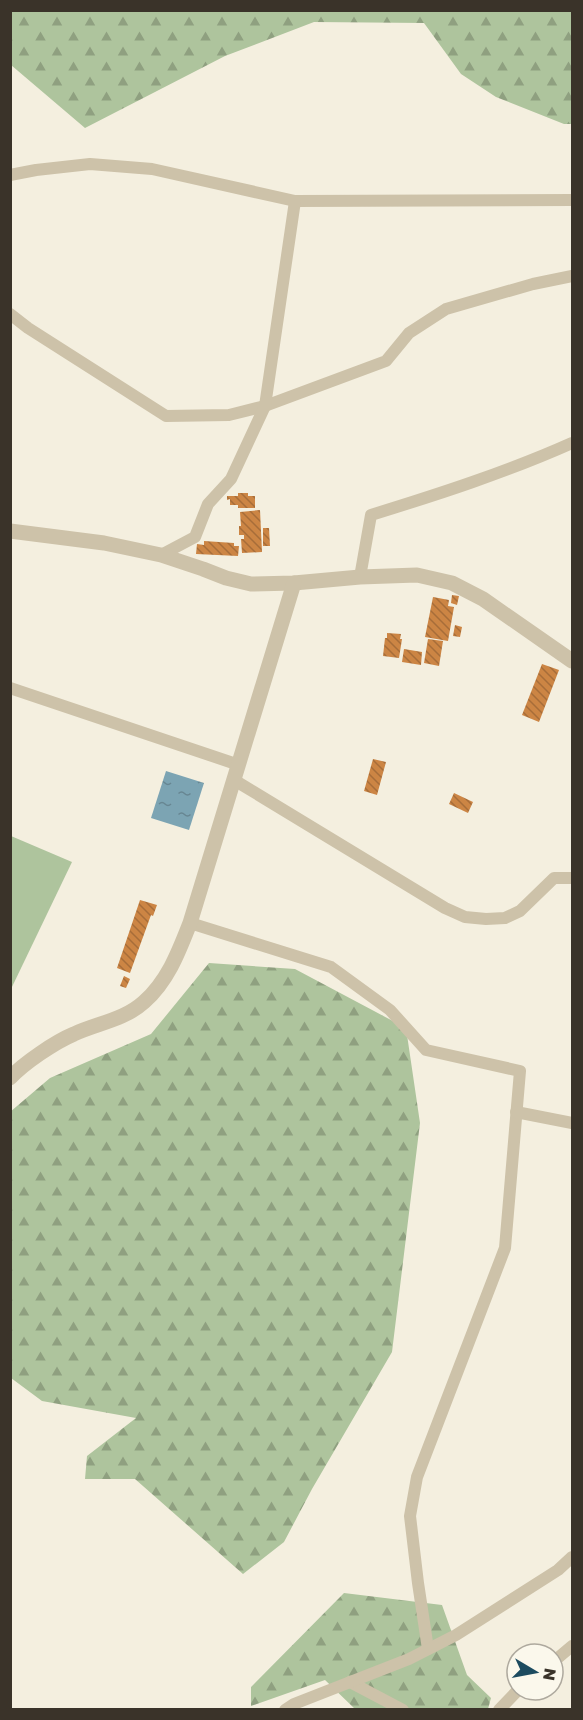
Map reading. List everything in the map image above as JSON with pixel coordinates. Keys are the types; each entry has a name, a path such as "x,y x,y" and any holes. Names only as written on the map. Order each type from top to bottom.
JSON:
{"street":[{"path":"10,175 90,164 152,169 295,201 573,200"},
{"path":"161,555 195,537 208,504 231,478 265,406 295,201"},
{"path":"10,314 28,328 166,416 229,415 265,406 386,361 409,333 446,309 573,276"},
{"path":"360,577 371,515 425,499 531,461 573,443"},
{"path":"10,531 104,543 161,555 226,578 251,584 417,575 452,583 483,599 573,661"},
{"path":"10,1078 21,1066 73,1034 124,1016 145,1002 174,962 190,923 294,583"},
{"path":"10,688 239,765"},
{"path":"234,780 445,908 465,917 505,918 520,911 554,878 573,878"},
{"path":"190,923 331,967 390,1010 426,1050 520,1071 505,1248 417,1478 410,1516 428,1649"},
{"path":"516,1112 573,1123"},
{"path":"285,1710 294,1704 409,1659 456,1635 558,1570 573,1557"},
{"path":"350,1682 403,1710"}],"green space":[{"path":"11,10 572,11 572,124 564,124 496,97 461,74 424,23 314,22 225,56 85,128 11,65"},
{"path":"11,836 72,862 11,989"},
{"path":"209,963 295,969 406,1028 420,1123 392,1352 312,1489 284,1542 243,1574 135,1479 85,1479 87,1456 136,1418 42,1401 11,1378 10,1112 50,1078 151,1034"},
{"path":"344,1593 442,1605 467,1675 491,1698 488,1709 355,1709 325,1680 251,1706 251,1687"}],"water":[{"path":"166,771 204,783 189,830 151,818"}],"building":[{"path":"238,493 255,496 255,508 238,508 238,505 230,505 230,499 227,500 227,496 238,496"},
{"path":"260,510 262,552 242,553 241,539 244,539 244,535 239,535 240,512"},
{"path":"263,528 269,528 270,546 263,546"},
{"path":"204,541 234,543 234,546 239,546 238,556 196,554 197,544 204,545"},
{"path":"452,595 459,596 457,605 451,603"},
{"path":"433,597 449,600 448,606 454,607 448,641 425,637"},
{"path":"455,625 462,627 460,637 453,636"},
{"path":"387,633 401,634 399,658 383,656"},
{"path":"428,639 443,641 439,666 424,663"},
{"path":"404,649 422,652 421,665 402,662"},
{"path":"542,664 559,670 539,722 522,715"},
{"path":"373,759 386,762 377,795 364,791"},
{"path":"454,793 473,802 468,813 449,804"},
{"path":"140,900 157,905 153,916 151,915 130,973 117,968"},
{"path":"124,976 130,979 126,988 120,986"}]}
